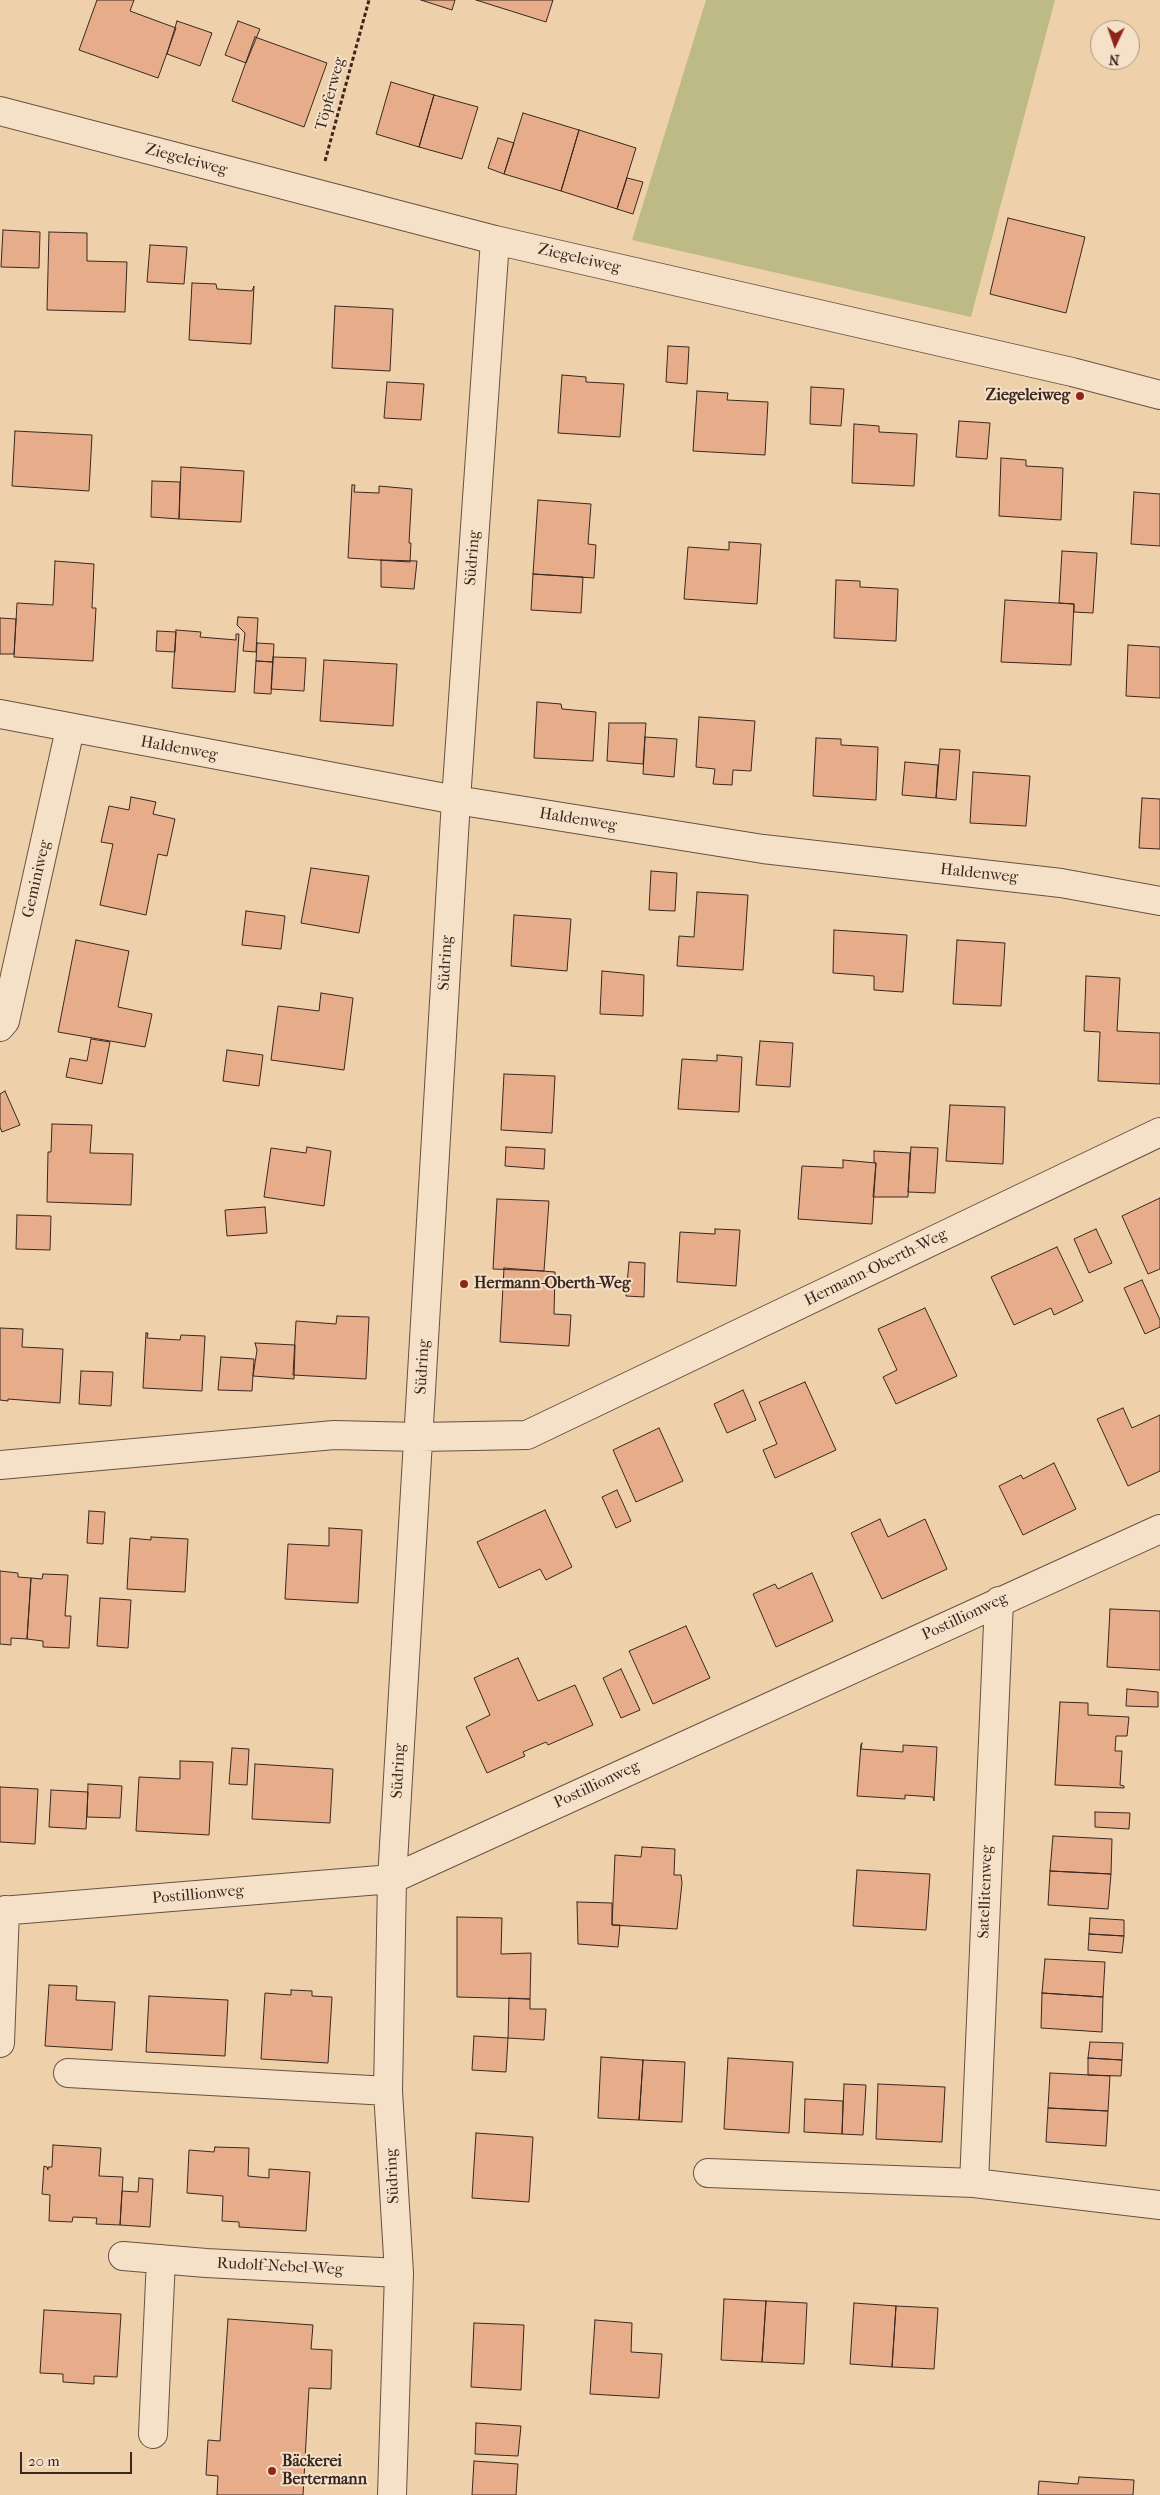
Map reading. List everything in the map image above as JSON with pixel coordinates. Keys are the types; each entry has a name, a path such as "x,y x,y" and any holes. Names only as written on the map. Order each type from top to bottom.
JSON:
{"street":[{"name":"Ziegeleiweg","path":"0,111 316,195 495,240 1072,372 1160,395"},
{"name":"Südring","path":"392,2495 399,2273 388,2091 392,1879 456,800 495,240"},
{"name":"Haldenweg","path":"0,714 70,729 456,800 763,850 1061,883 1160,902"},
{"name":"Geminiweg","path":"0,1026 5,1021 70,729"},
{"name":"Hermann-Oberth-Weg","path":"0,1465 334,1435 419,1437 527,1435 1160,1132"},
{"name":"Postillionweg","path":"3,1911 392,1879 998,1601 1160,1529"},
{"name":"Satellitenweg","path":"974,2183 998,1601"},
{"path":"0,2043 3,1911"},
{"path":"68,2072 388,2091"},
{"path":"708,2173 974,2183 1160,2205"},
{"name":"Rudolf-Nebel-Weg","path":"123,2256 161,2260 399,2273"},
{"path":"153,2434 161,2260"}],"path":[{"name":"Töpferweg","path":"316,195 369,0"}],"shaded area":[{"path":"706,0 1055,0 971,317 632,240"}],"building":[{"path":"97,0 134,0 130,11 176,28 158,78 79,50"},
{"path":"421,0 455,0 452,10"},
{"path":"476,0 553,0 546,22"},
{"path":"177,21 212,33 200,66 167,54"},
{"path":"238,21 260,29 246,63 225,55"},
{"path":"255,37 327,63 304,127 232,101"},
{"path":"391,82 434,95 419,147 376,134"},
{"path":"434,95 478,107 462,159 419,147"},
{"path":"523,113 579,130 561,191 504,174"},
{"path":"579,130 636,148 617,209 561,191"},
{"path":"498,138 514,143 504,174 488,168"},
{"path":"627,178 643,182 633,214 617,209"},
{"path":"1008,218 1085,237 1066,313 990,294"},
{"path":"3,230 40,232 39,268 1,267"},
{"path":"49,232 87,233 87,261 127,262 125,312 47,310"},
{"path":"150,245 187,247 184,284 147,282"},
{"path":"192,283 216,284 217,289 252,291 254,286 251,344 189,340"},
{"path":"335,306 393,309 390,371 332,368"},
{"path":"668,346 689,347 687,384 666,382"},
{"path":"562,375 586,377 586,382 624,384 620,437 558,433"},
{"path":"387,382 424,384 421,420 384,418"},
{"path":"811,387 844,389 841,426 810,424"},
{"path":"697,391 728,393 727,400 768,402 765,455 693,451"},
{"path":"959,421 990,423 987,459 956,457"},
{"path":"854,424 879,426 879,432 917,434 914,486 852,483"},
{"path":"15,431 92,435 89,491 12,486"},
{"path":"1001,458 1026,460 1026,466 1063,468 1061,520 999,516"},
{"path":"181,467 244,471 241,522 179,519"},
{"path":"152,481 180,482 179,519 151,517"},
{"path":"352,485 355,485 354,492 379,493 379,486 412,489 409,543 411,543 410,562 348,558"},
{"path":"1134,492 1160,494 1160,546 1131,544"},
{"path":"538,500 591,504 588,544 596,545 594,578 533,574"},
{"path":"729,542 761,544 757,604 684,599 688,547 729,550"},
{"path":"1062,551 1097,553 1093,613 1074,612 1074,604 1059,603"},
{"path":"381,560 417,561 414,589 381,587"},
{"path":"55,561 94,564 92,608 96,608 93,661 14,657 17,603 53,605"},
{"path":"533,574 583,577 581,613 531,610"},
{"path":"836,580 860,581 860,587 898,589 896,641 834,638"},
{"path":"1005,600 1074,604 1071,665 1001,662"},
{"path":"238,617 258,618 256,652 243,651 245,633 237,625"},
{"path":"0,618 16,619 14,654 0,654"},
{"path":"176,630 201,632 200,637 236,640 236,634 239,634 235,692 172,688"},
{"path":"157,631 176,632 175,652 156,651"},
{"path":"257,643 274,644 273,662 256,661"},
{"path":"1128,645 1160,647 1160,698 1126,696"},
{"path":"273,657 306,658 304,691 271,689"},
{"path":"324,660 397,664 393,726 320,721"},
{"path":"256,661 273,662 271,694 254,693"},
{"path":"537,702 561,704 562,709 596,712 593,761 534,758"},
{"path":"699,717 755,721 751,771 733,770 732,785 713,784 715,769 696,767"},
{"path":"609,723 646,723 643,764 607,761"},
{"path":"645,737 677,739 674,777 643,774"},
{"path":"816,738 841,739 841,745 878,747 876,800 813,796"},
{"path":"940,749 960,750 956,800 936,798"},
{"path":"905,762 938,765 936,798 902,795"},
{"path":"973,772 1030,776 1026,826 970,823"},
{"path":"131,797 156,802 153,814 175,819 167,856 158,854 146,915 100,905 113,844 101,842 109,806 129,810"},
{"path":"1142,798 1160,799 1160,849 1139,848"},
{"path":"311,868 369,876 359,933 301,923"},
{"path":"651,871 677,873 675,911 649,910"},
{"path":"697,892 748,895 743,970 677,966 679,936 694,937"},
{"path":"246,911 285,916 281,949 242,945"},
{"path":"514,915 571,919 567,971 511,966"},
{"path":"834,930 907,935 903,992 874,990 874,976 833,973"},
{"path":"76,940 129,951 118,1007 152,1014 145,1047 58,1032"},
{"path":"957,940 1005,943 1001,1006 953,1004"},
{"path":"602,971 644,975 643,1016 600,1014"},
{"path":"1086,976 1120,978 1117,1031 1160,1033 1160,1084 1098,1081 1100,1032 1084,1031"},
{"path":"321,993 353,998 344,1070 271,1060 278,1006 319,1011"},
{"path":"91,1039 110,1042 102,1084 66,1077 70,1058 87,1061"},
{"path":"760,1041 793,1043 790,1087 756,1085"},
{"path":"227,1050 263,1055 259,1086 223,1081"},
{"path":"717,1055 742,1057 739,1112 678,1109 682,1059 717,1061"},
{"path":"504,1074 555,1076 552,1133 501,1130"},
{"path":"5,1091 20,1125 2,1132 0,1127 0,1094"},
{"path":"950,1105 1005,1107 1003,1164 946,1161"},
{"path":"52,1124 92,1125 90,1153 133,1154 131,1205 47,1202 48,1152 51,1152"},
{"path":"307,1147 331,1151 324,1206 264,1197 271,1148 306,1153"},
{"path":"506,1147 545,1149 544,1169 505,1166"},
{"path":"911,1147 938,1148 935,1193 908,1192"},
{"path":"874,1151 910,1153 908,1197 873,1197 876,1163 874,1162"},
{"path":"843,1160 876,1163 872,1224 798,1219 802,1166 843,1168"},
{"path":"1160,1198 1160,1269 1148,1274 1122,1216"},
{"path":"497,1199 549,1201 544,1271 493,1269"},
{"path":"265,1207 267,1233 227,1236 225,1210"},
{"path":"17,1215 51,1216 50,1250 16,1249"},
{"path":"715,1229 740,1230 736,1286 677,1282 680,1232 715,1234"},
{"path":"1096,1229 1112,1263 1089,1273 1074,1239"},
{"path":"1057,1247 1083,1301 1054,1315 1051,1308 1014,1325 991,1277"},
{"path":"629,1262 645,1263 644,1297 626,1296"},
{"path":"504,1268 555,1272 554,1314 571,1315 569,1346 500,1342"},
{"path":"1142,1280 1160,1320 1160,1327 1145,1334 1124,1288"},
{"path":"925,1308 957,1376 896,1404 883,1377 897,1370 878,1329"},
{"path":"337,1316 369,1317 366,1379 293,1375 296,1321 336,1324"},
{"path":"0,1328 23,1329 22,1347 63,1349 60,1403 0,1400"},
{"path":"146,1333 148,1333 147,1338 180,1340 181,1335 205,1336 202,1391 143,1388"},
{"path":"255,1343 295,1345 294,1379 253,1376 257,1350"},
{"path":"221,1357 254,1359 252,1391 218,1390"},
{"path":"81,1371 113,1372 111,1406 79,1404"},
{"path":"805,1382 836,1450 775,1478 763,1450 777,1444 759,1402"},
{"path":"743,1390 756,1420 727,1433 714,1404"},
{"path":"1123,1408 1132,1428 1160,1415 1160,1471 1128,1486 1097,1419"},
{"path":"659,1428 683,1481 636,1502 613,1450"},
{"path":"1054,1463 1076,1509 1023,1535 999,1486 1021,1475 1023,1479"},
{"path":"617,1490 631,1521 616,1528 602,1497"},
{"path":"545,1510 572,1567 546,1580 540,1569 499,1588 477,1542"},
{"path":"89,1511 105,1512 103,1544 87,1543"},
{"path":"880,1519 888,1537 925,1519 947,1569 882,1599 851,1533"},
{"path":"329,1528 362,1530 358,1603 285,1599 288,1544 329,1546"},
{"path":"151,1537 188,1539 185,1592 127,1589 130,1538 151,1540"},
{"path":"0,1571 18,1573 18,1577 31,1578 27,1639 11,1638 11,1645 0,1644"},
{"path":"812,1573 833,1621 776,1647 753,1594 775,1584 778,1589"},
{"path":"43,1574 68,1575 65,1616 71,1616 69,1648 43,1647 43,1641 27,1639 31,1578 42,1579"},
{"path":"100,1598 131,1600 128,1648 97,1646"},
{"path":"1110,1609 1160,1611 1160,1670 1107,1667"},
{"path":"686,1626 710,1678 653,1704 629,1651"},
{"path":"518,1658 538,1701 575,1685 593,1725 548,1745 546,1742 523,1752 525,1756 487,1773 466,1727 490,1715 474,1678"},
{"path":"621,1669 640,1710 621,1718 603,1678"},
{"path":"1127,1689 1158,1692 1158,1707 1126,1706"},
{"path":"1060,1702 1088,1703 1088,1715 1129,1717 1127,1736 1116,1736 1115,1751 1122,1751 1120,1785 1124,1786 1124,1788 1055,1785"},
{"path":"861,1744 861,1749 903,1752 903,1745 937,1747 934,1801 933,1797 905,1795 905,1799 857,1796"},
{"path":"232,1748 249,1749 247,1785 229,1784"},
{"path":"180,1761 213,1762 209,1835 136,1831 139,1777 180,1779"},
{"path":"255,1764 333,1769 330,1823 252,1819"},
{"path":"88,1784 122,1786 120,1818 87,1817"},
{"path":"0,1787 38,1789 35,1844 0,1842"},
{"path":"51,1790 88,1792 86,1829 49,1827"},
{"path":"1095,1812 1130,1813 1129,1829 1095,1827"},
{"path":"1053,1836 1112,1839 1111,1874 1050,1871"},
{"path":"642,1847 675,1849 674,1875 681,1875 682,1883 677,1929 612,1925 615,1855 641,1857"},
{"path":"857,1870 930,1874 926,1930 853,1926"},
{"path":"1050,1871 1111,1874 1108,1909 1048,1905"},
{"path":"577,1902 612,1903 612,1925 620,1925 618,1947 578,1944"},
{"path":"457,1917 502,1918 501,1954 531,1953 530,1999 457,1997"},
{"path":"1090,1918 1124,1920 1124,1936 1089,1934"},
{"path":"1089,1934 1124,1936 1122,1953 1088,1950"},
{"path":"1045,1959 1105,1962 1103,1997 1042,1993"},
{"path":"49,1985 77,1986 76,2000 115,2002 112,2050 45,2046"},
{"path":"291,1990 312,1991 312,1996 332,1997 328,2063 261,2059 265,1993 291,1995"},
{"path":"1042,1993 1103,1997 1102,2032 1041,2028"},
{"path":"149,1996 228,2000 225,2056 146,2052"},
{"path":"509,1998 530,1999 530,2009 546,2009 544,2040 508,2038"},
{"path":"474,2036 508,2038 506,2072 472,2070"},
{"path":"1090,2042 1123,2043 1122,2060 1088,2058"},
{"path":"601,2057 643,2060 639,2120 598,2118"},
{"path":"728,2058 793,2062 789,2133 724,2129"},
{"path":"1088,2058 1122,2060 1121,2076 1088,2075"},
{"path":"643,2060 685,2062 682,2122 639,2120"},
{"path":"1050,2073 1110,2076 1108,2111 1048,2108"},
{"path":"844,2084 866,2085 863,2135 842,2134"},
{"path":"878,2084 945,2087 942,2142 876,2139"},
{"path":"805,2099 843,2101 842,2134 804,2132"},
{"path":"1048,2108 1108,2111 1106,2146 1046,2142"},
{"path":"476,2133 533,2137 529,2202 472,2198"},
{"path":"53,2145 101,2148 99,2176 123,2177 120,2225 96,2224 97,2218 73,2217 72,2222 49,2221 50,2195 42,2194 44,2166 48,2170 48,2167 52,2167"},
{"path":"215,2147 249,2148 248,2176 269,2178 269,2169 310,2172 306,2231 239,2227 239,2222 222,2221 223,2196 187,2193 189,2150 214,2152"},
{"path":"139,2178 153,2179 150,2227 120,2225 122,2191 138,2192"},
{"path":"724,2299 766,2301 762,2362 721,2360"},
{"path":"766,2301 807,2303 804,2364 762,2362"},
{"path":"854,2303 896,2306 892,2367 850,2364"},
{"path":"896,2306 938,2308 934,2369 892,2367"},
{"path":"44,2310 121,2314 117,2377 94,2376 94,2384 63,2382 63,2374 40,2373"},
{"path":"228,2319 313,2325 311,2349 332,2350 331,2389 309,2388 303,2495 217,2495 218,2476 206,2475 208,2440 220,2441"},
{"path":"595,2320 632,2323 631,2352 662,2354 659,2398 590,2394"},
{"path":"474,2323 524,2325 521,2390 471,2387"},
{"path":"476,2423 521,2426 518,2456 475,2454"},
{"path":"474,2461 518,2464 516,2495 472,2495"},
{"path":"1079,2477 1134,2480 1133,2495 1038,2495 1039,2481 1078,2484"}],"place":[{"name":"Ziegeleiweg","path":"1080,396"},
{"name":"Hermann-Oberth-Weg","path":"464,1284"},
{"name":"Bäckerei Bertermann","path":"272,2471"}]}
